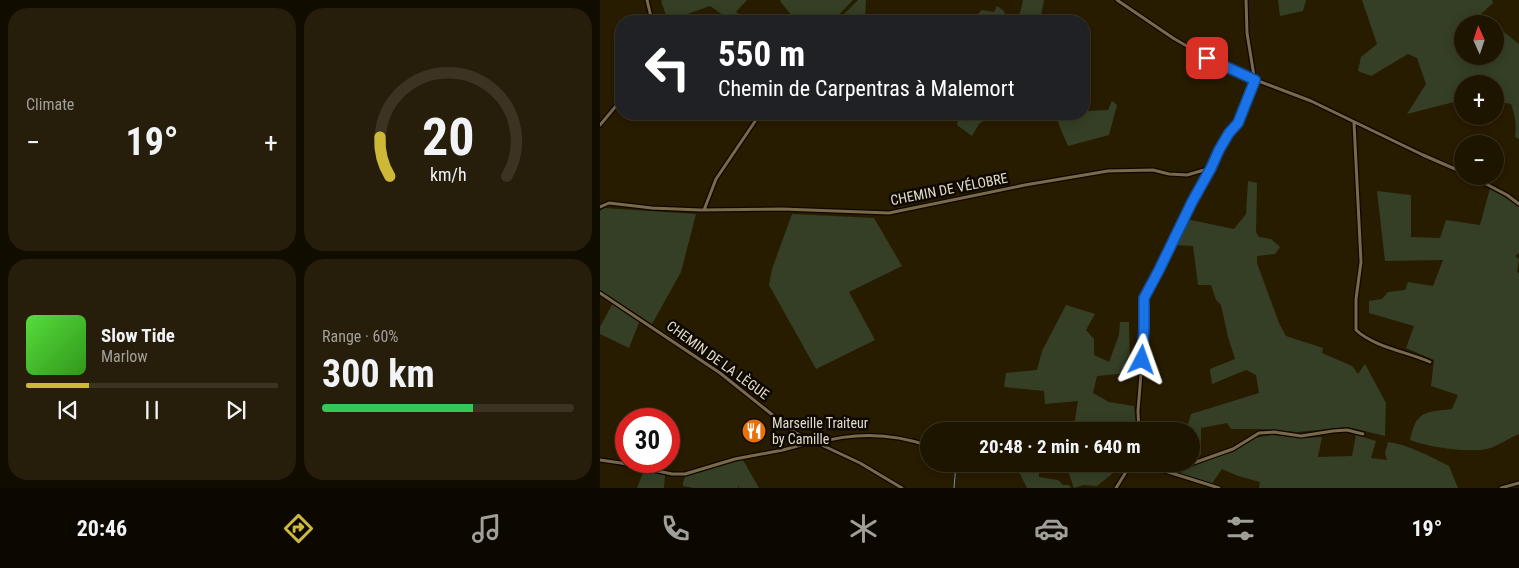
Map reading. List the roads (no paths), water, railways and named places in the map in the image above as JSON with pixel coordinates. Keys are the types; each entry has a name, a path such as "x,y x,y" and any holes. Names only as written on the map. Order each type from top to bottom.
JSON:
{"street":[{"path":"647,0 651,15"},
{"path":"1117,0 1201,55 1254,79 1311,101 1354,123 1454,168"},
{"path":"1139,422 1144,336 1144,298 1200,185 1229,133 1238,123 1254,79 1247,33 1246,0"},
{"path":"600,124 615,107"},
{"path":"704,210 716,179 756,120"},
{"path":"1354,123 1362,262 1356,299 1356,330 1369,340 1430,362"},
{"name":"CHEMIN DE VÉLOBRE","path":"600,207 610,204 704,210 791,209 889,213 1025,185 1108,171 1154,170 1169,174 1187,175 1211,168"},
{"path":"1488,185 1519,204"},
{"name":"CHEMIN DE LA LÈGUE","path":"600,293 720,373 794,432 860,463 902,488"},
{"path":"1200,461 1233,449 1259,433 1274,432 1301,436 1347,430 1364,434"},
{"path":"600,460 672,474 685,474 745,457 815,442 882,435 896,436 920,443"},
{"path":"1116,488 1126,472"},
{"path":"1168,472 1213,488 1219,488"},
{"path":"1501,488 1519,483"}],"waterway":[{"path":"954,488 955,472"}],"place":[{"name":"Marseille Traiteur by Camille","path":"754,431"}]}
